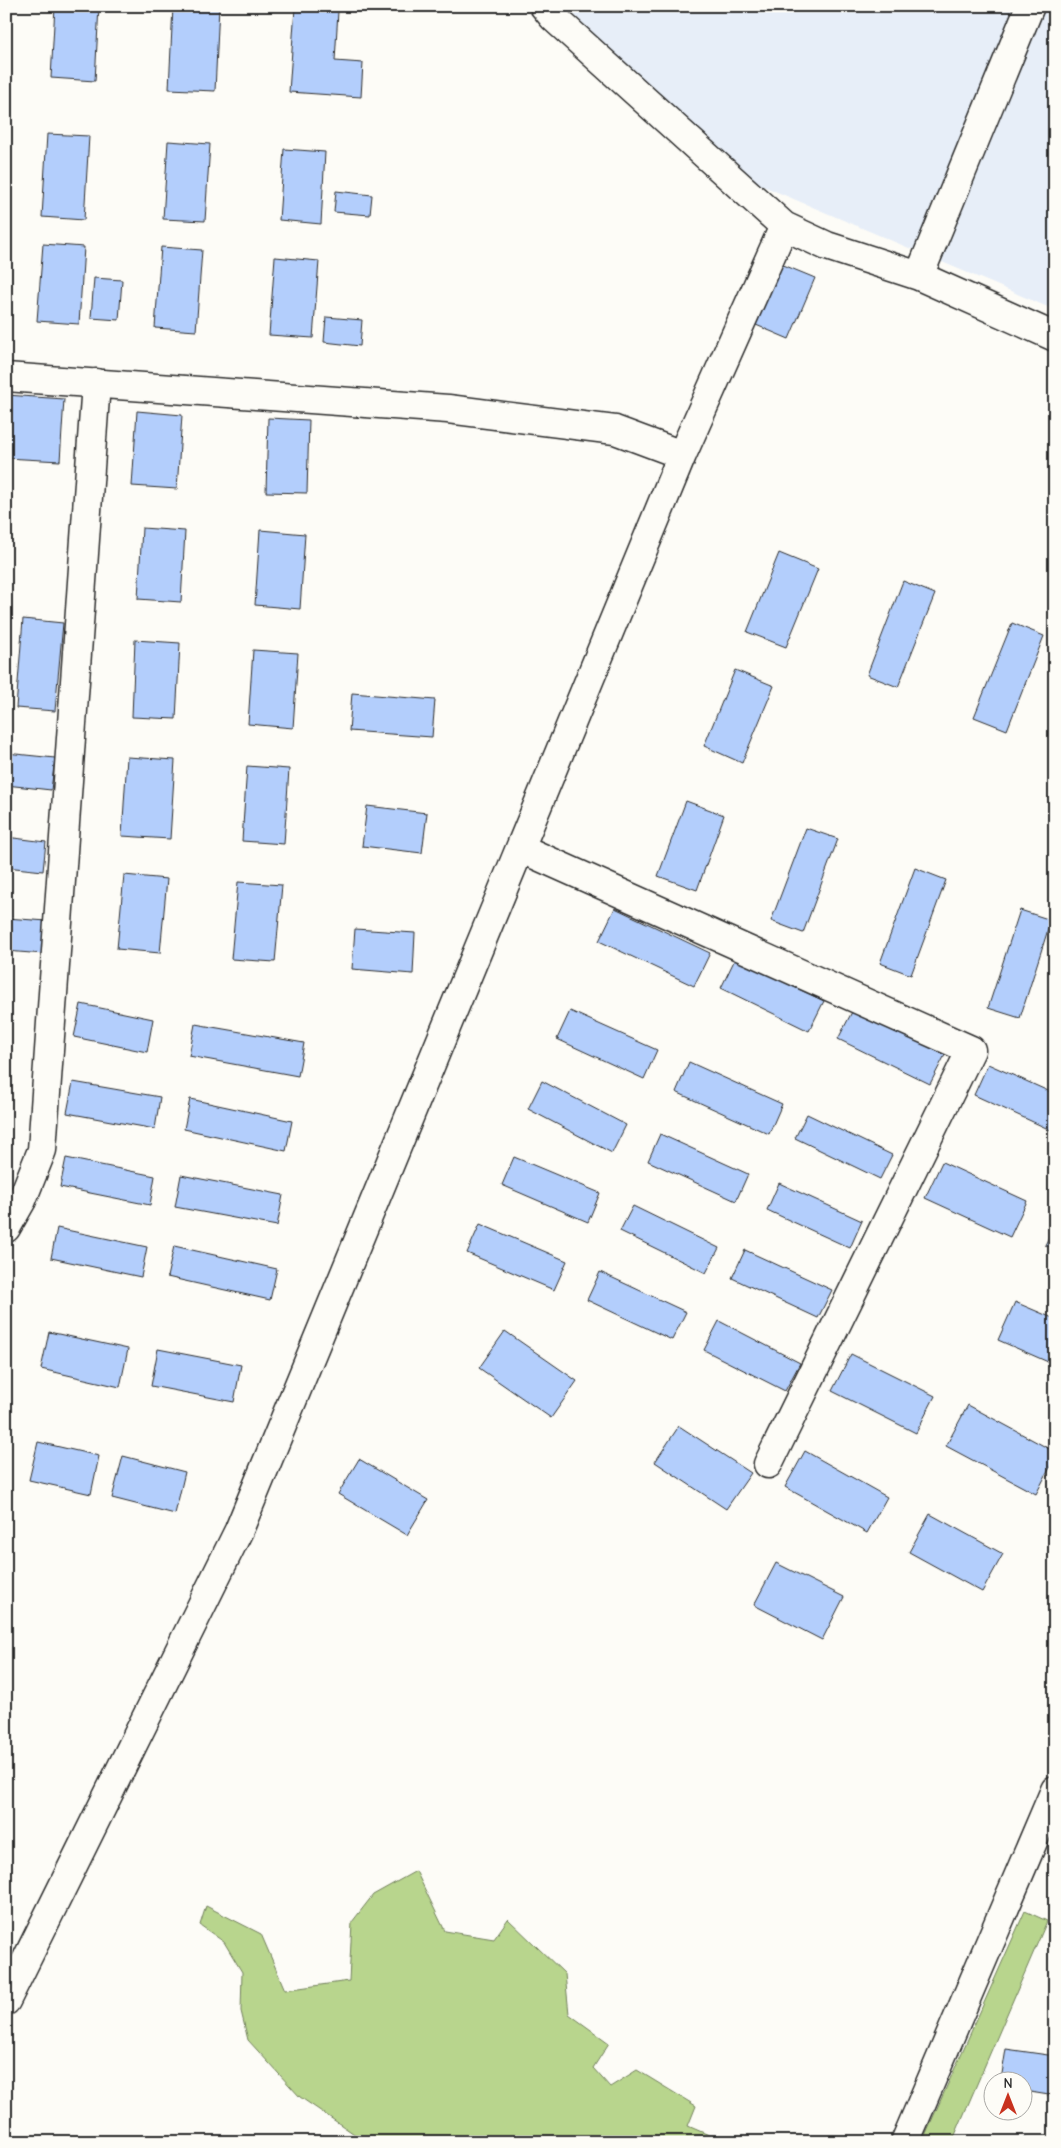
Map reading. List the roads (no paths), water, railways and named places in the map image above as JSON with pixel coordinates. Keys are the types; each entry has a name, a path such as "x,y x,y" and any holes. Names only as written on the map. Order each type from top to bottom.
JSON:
{"street":[{"path":"544,6 553,17 784,226 827,246 919,276 1055,337"},
{"path":"919,276 1030,6"},
{"path":"6,2001 239,1530 682,455 784,226"},
{"path":"6,377 448,410 615,430 682,455"},
{"path":"6,1228 22,1200 42,1150 96,383"},
{"path":"520,848 971,1050 768,1464"},
{"path":"905,2142 1055,1790"}]}
